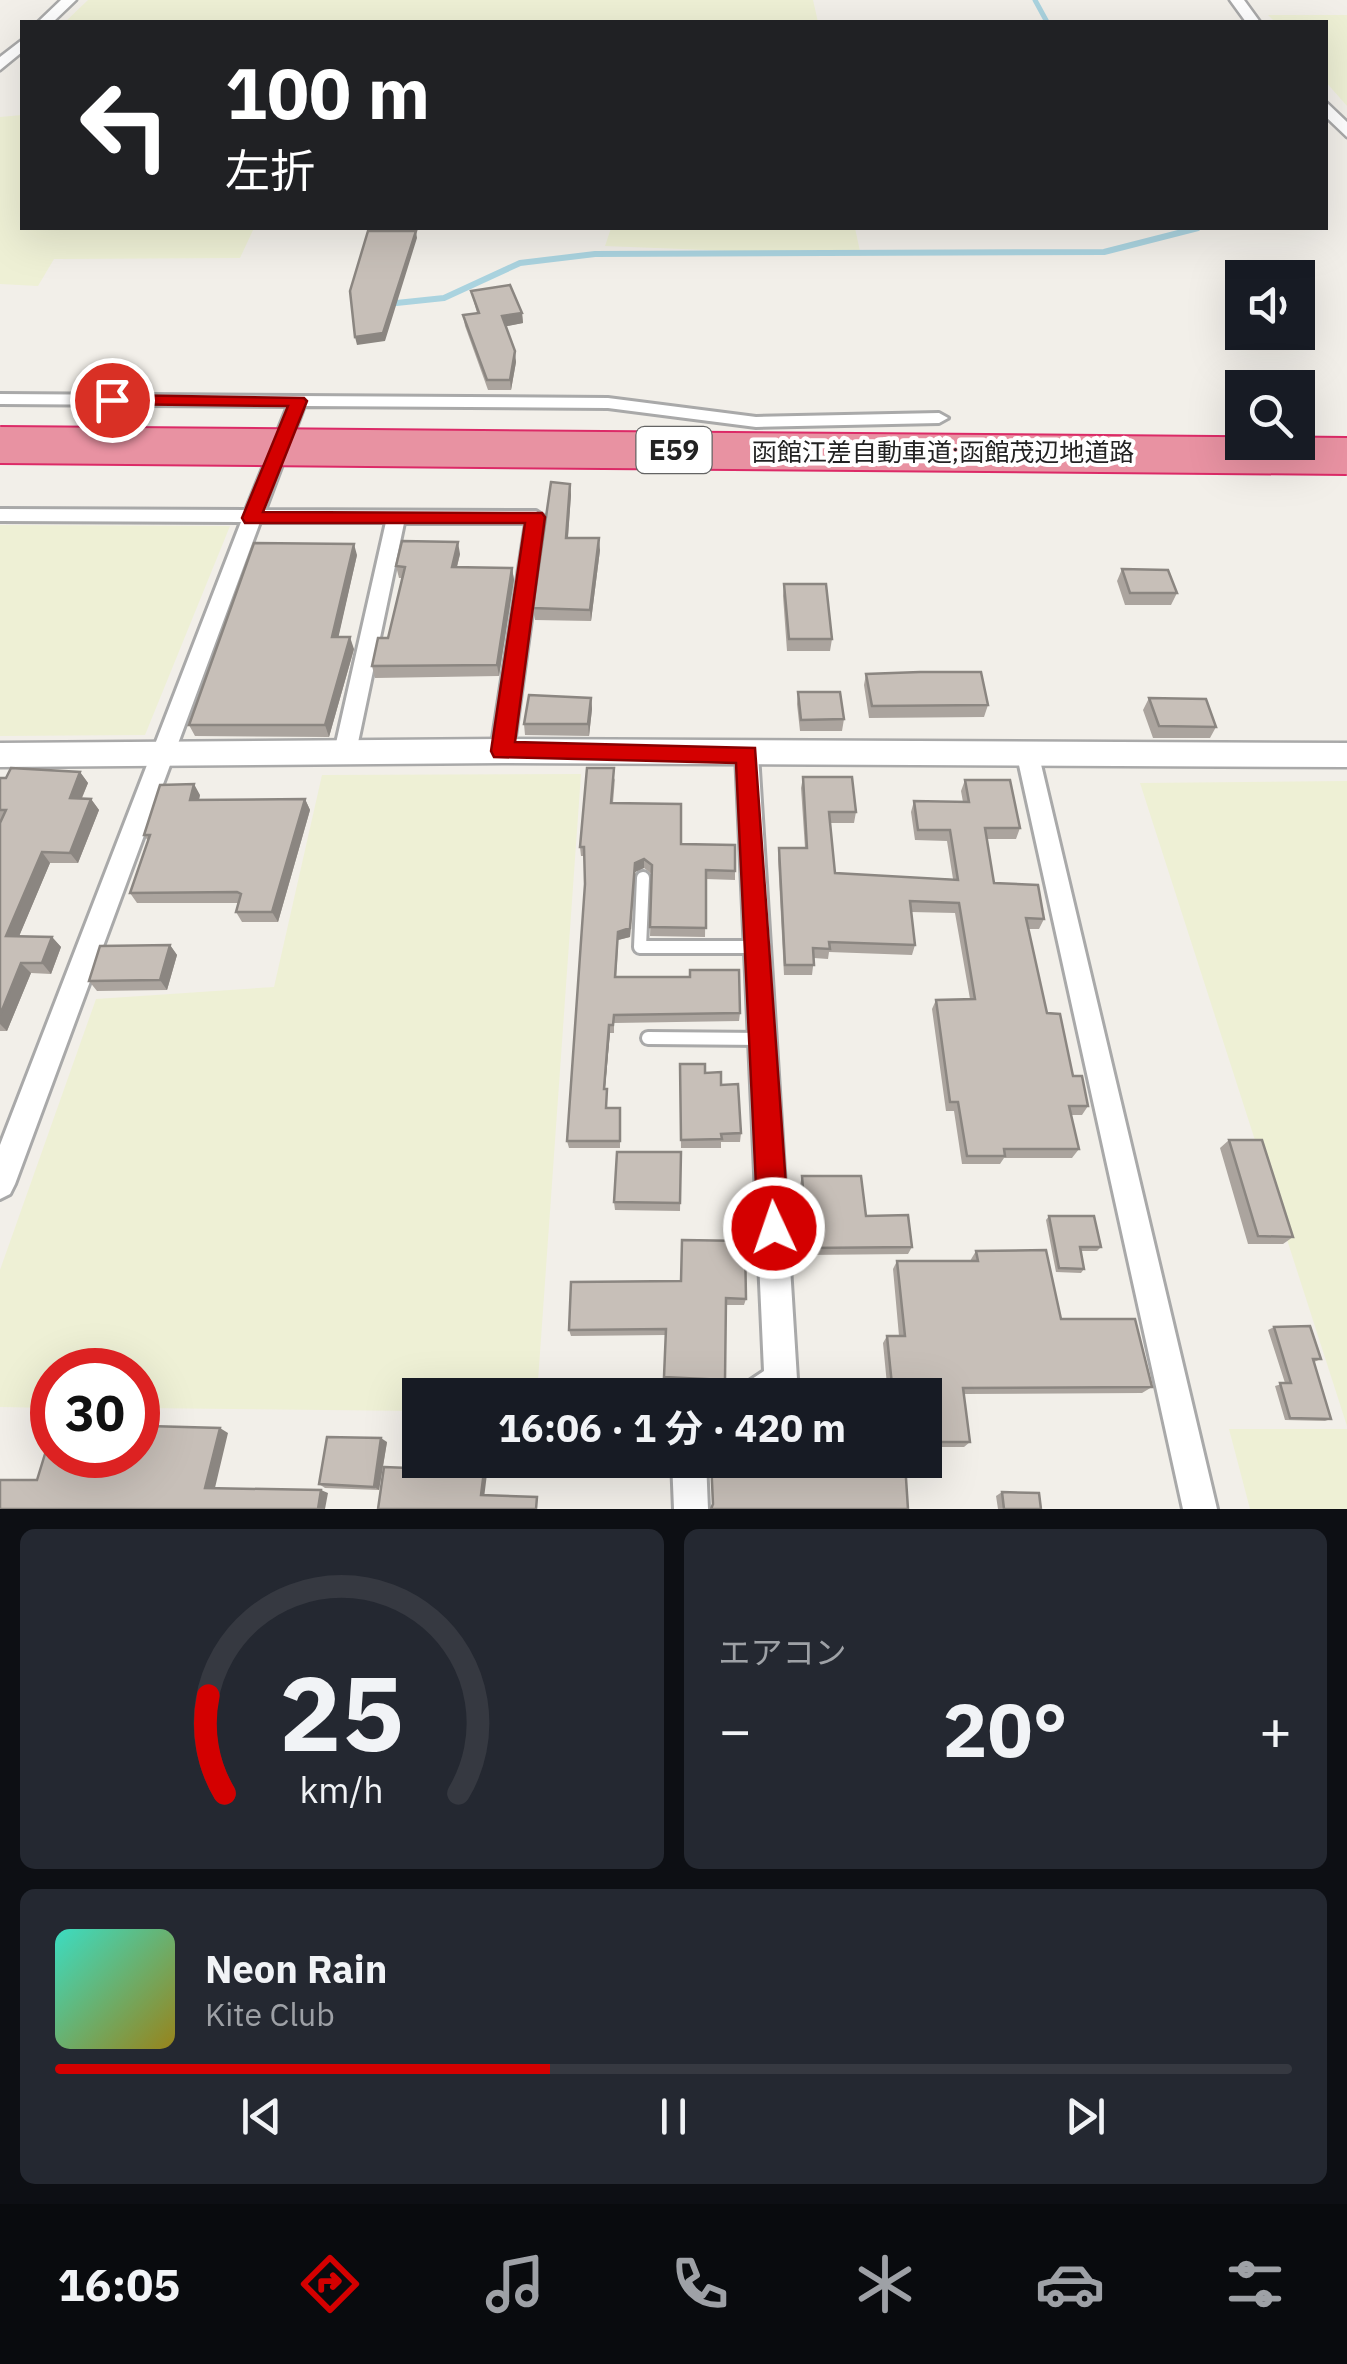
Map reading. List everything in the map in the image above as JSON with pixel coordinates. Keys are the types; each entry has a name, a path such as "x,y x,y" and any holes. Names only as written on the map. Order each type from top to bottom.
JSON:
{"highway":[{"name":"函館江差自動車道;函館茂辺地道路","path":"0,445 1347,456"},
{"name":"函館江差自動車道;函館茂辺地道路","path":"0,471 1347,480"}],"street":[{"path":"47,20 69,0"},
{"path":"0,65 20,46"},
{"path":"1328,110 1347,132"},
{"path":"0,399 608,402 756,422 939,418"},
{"path":"0,1184 160,754 298,401"},
{"path":"0,516 536,517 502,751"},
{"path":"345,752 396,518"},
{"path":"0,755 502,751 1028,756 1347,754"},
{"path":"747,754 781,1378"},
{"path":"1028,756 1200,1509"},
{"path":"690,1478 691,1509"}],"lane":[{"path":"643,878 640,946 758,947"},
{"path":"648,1038 764,1039"}],"green space":[{"path":"88,0 813,0 818,20 67,20"},
{"path":"1268,15 1347,15 1347,106 1328,84 1328,20 1273,20"},
{"path":"20,115 20,230 253,230 240,258 54,259 38,286 0,284 0,117"},
{"path":"610,230 855,230 861,256 605,246"},
{"path":"0,525 230,526 145,735 0,736"},
{"path":"581,774 538,1378 402,1378 402,1411 160,1408 160,1348 30,1348 30,1408 0,1407 0,1270 96,999 274,987 322,775"},
{"path":"1347,781 1347,1426 1140,783"},
{"path":"1229,1429 1347,1429 1347,1509 1250,1509"}],"building":[{"path":"368,231 416,231 383,333 355,337 350,291"},
{"path":"510,285 522,313 502,316 515,351 510,380 487,380 463,315 479,313 471,291"},
{"path":"551,482 570,484 566,538 599,538 590,610 533,608"},
{"path":"402,541 458,542 452,567 512,568 497,665 372,666 378,638 388,638 405,567 396,566"},
{"path":"254,543 354,544 332,637 350,637 325,725 189,725"},
{"path":"1122,569 1168,570 1177,593 1130,593"},
{"path":"784,584 826,584 832,639 789,639"},
{"path":"981,672 988,705 872,706 866,674"},
{"path":"798,692 840,692 844,719 801,720"},
{"path":"529,695 591,698 588,724 524,724"},
{"path":"1149,698 1206,699 1216,727 1159,726"},
{"path":"11,768 80,772 70,798 91,799 70,853 42,852 6,936 52,937 42,963 21,963 0,1015 0,823 6,810 0,810 0,778 6,778"},
{"path":"587,768 614,768 611,803 681,804 681,844 735,845 735,871 706,870 706,928 650,927 652,865 644,859 635,863 630,928 618,932 615,977 690,977 690,970 739,970 740,1013 614,1015 613,1025 609,1025 604,1089 606,1108 620,1108 620,1141 567,1141 585,884 584,847 580,847"},
{"path":"803,777 852,777 856,812 829,812 835,873 958,880 950,830 918,830 914,801 969,802 965,780 1010,780 1020,828 985,828 994,883 1038,885 1044,919 1026,918 1047,1013 1060,1014 1073,1076 1082,1076 1088,1106 1069,1106 1079,1149 1004,1149 1005,1156 967,1156 958,1102 950,1102 936,1000 975,999 959,903 910,901 915,945 829,942 830,949 813,948 814,965 785,965 779,848 807,848"},
{"path":"194,784 190,800 305,799 272,912 236,912 241,894 237,892 130,893 150,835 144,835 160,785"},
{"path":"170,945 160,980 89,981 100,946"},
{"path":"680,1064 705,1064 705,1073 721,1072 721,1085 738,1084 741,1133 721,1134 722,1139 681,1140"},
{"path":"1229,1140 1262,1140 1293,1237 1258,1236"},
{"path":"617,1152 681,1152 680,1203 614,1202"},
{"path":"802,1176 861,1176 866,1216 908,1215 912,1247 808,1248"},
{"path":"1049,1216 1094,1216 1101,1247 1080,1247 1084,1269 1059,1268"},
{"path":"682,1240 745,1241 746,1299 726,1298 725,1378 664,1377 666,1329 569,1330 571,1282 681,1281"},
{"path":"1046,1250 1061,1319 1135,1319 1152,1387 963,1388 970,1442 942,1442 942,1378 891,1378 887,1336 905,1336 897,1261 978,1261 976,1251"},
{"path":"1310,1326 1321,1359 1313,1359 1331,1419 1290,1418 1280,1383 1291,1383 1274,1327"},
{"path":"160,1426 220,1428 205,1488 321,1490 318,1509 0,1509 0,1480 160,1478"},
{"path":"327,1437 381,1438 374,1487 319,1484"},
{"path":"384,1467 402,1468 402,1478 483,1478 481,1495 537,1497 536,1509 378,1509"},
{"path":"712,1478 906,1478 908,1509 711,1509"},
{"path":"1002,1492 1039,1493 1041,1509 1004,1509"}],"waterway":[{"path":"1035,0 1046,20"},
{"path":"387,304 444,298 520,263 595,254 1104,252 1190,230"}],"route":[{"path":"112,400 298,401 251,518 536,517 502,751 747,754 774,1228"}]}
